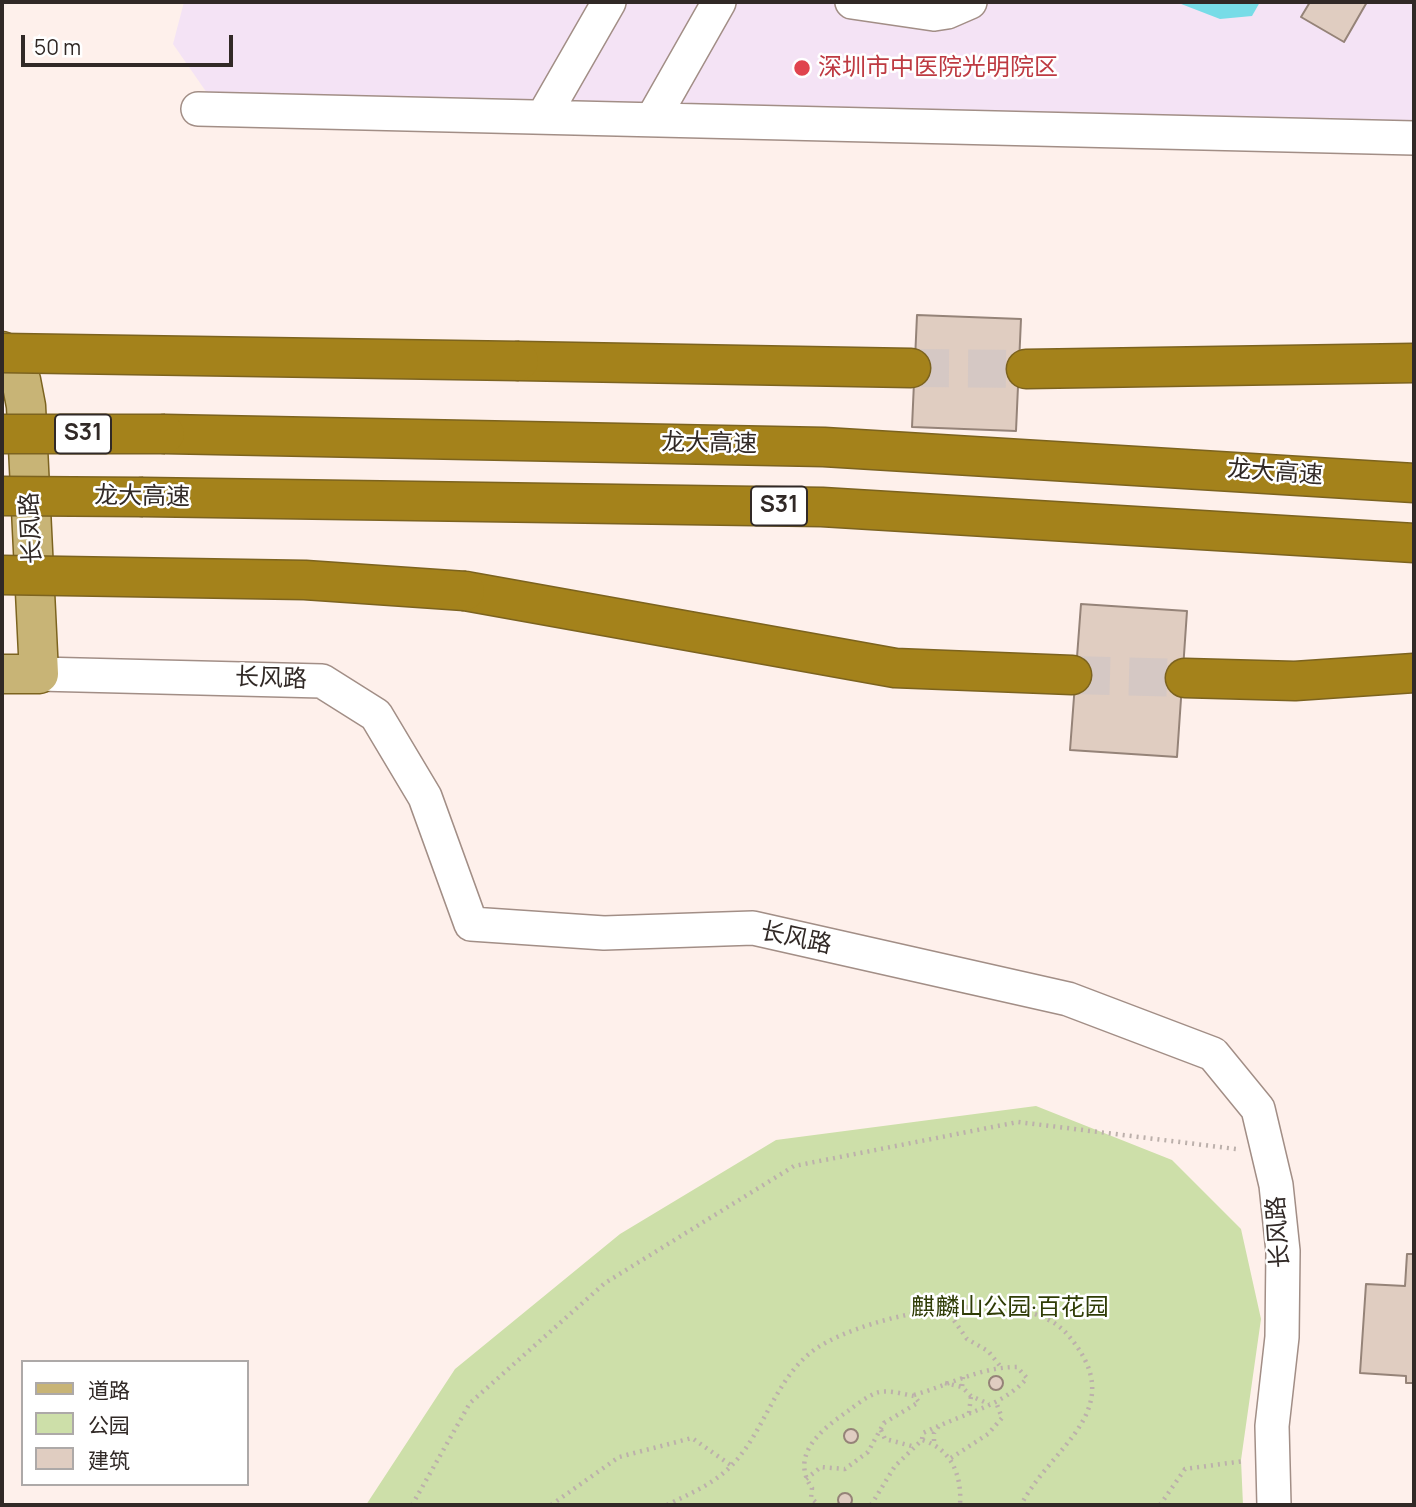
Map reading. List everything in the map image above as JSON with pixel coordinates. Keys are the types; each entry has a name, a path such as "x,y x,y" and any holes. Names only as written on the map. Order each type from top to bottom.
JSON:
{"highway":[{"path":"2,352 911,368"},
{"path":"1026,369 1414,363"},
{"name":"龙大高速","path":"2,434 165,434 824,447 1414,483"},
{"name":"龙大高速","path":"2,496 822,507 1414,543"},
{"path":"2,575 305,580 465,590 619,621 895,668 1072,674"},
{"path":"1185,678 1295,681 1414,673"}],"main road":[{"name":"长凤路","path":"2,352 21,380 26,406 39,674"},
{"path":"2,674 39,674"}],"street":[{"path":"543,117 609,2"},
{"path":"652,120 719,2"},
{"path":"852,2 934,14 947,12 970,2"},
{"path":"198,109 1414,138"},
{"name":"长风路","path":"39,674 322,681 376,715 425,797 471,924 604,933 753,928 1069,999 1213,1054 1258,1109 1276,1185 1283,1251 1282,1337 1272,1426 1273,1505"}],"path":[{"path":"412,1505 470,1403 605,1283 794,1166 1018,1122 1268,1153"},
{"path":"667,1505 708,1485 732,1466 782,1387 816,1349 859,1327 946,1309 971,1307 1015,1310 1057,1322 1079,1348 1094,1384 1086,1417 1021,1505"},
{"path":"946,1309 967,1339 988,1351 1001,1367"},
{"path":"819,1505 811,1498 812,1488 803,1470 810,1444 824,1428 875,1394 914,1396 945,1383 1001,1367 1017,1367 1027,1378 1017,1390 996,1402 923,1433 922,1440"},
{"path":"962,1387 963,1377"},
{"path":"945,1383 962,1387 971,1396 989,1405"},
{"path":"806,1479 821,1467 845,1469 868,1452 894,1415 919,1402 914,1396"},
{"path":"969,1413 971,1396"},
{"path":"951,1458 988,1434 1002,1418 996,1402"},
{"path":"934,1443 934,1433 939,1426"},
{"path":"881,1430 885,1439 912,1446"},
{"path":"551,1505 619,1458 692,1438 732,1466"},
{"path":"871,1505 880,1486 912,1446 922,1440 934,1443 951,1458 958,1479 960,1505"},
{"path":"1160,1505 1185,1469 1273,1458"}],"shaded area":[{"name":"深圳市中医院光明院区","path":"184,2 1414,2 1414,121 207,93 173,44"}],"green space":[{"name":"麒麟山公园·百花园","path":"1036,1106 1172,1160 1241,1229 1261,1319 1241,1460 1243,1505 366,1505 455,1369 620,1234 776,1140"}],"water":[{"path":"1176,2 1260,2 1252,16 1220,19"}],"building":[{"path":"1310,2 1367,2 1344,42 1301,17"},
{"path":"917,315 1021,319 1016,431 912,427"},
{"path":"1081,604 1187,611 1177,757 1070,750"},
{"path":"1407,1254 1414,1254 1414,1383 1406,1383 1406,1376 1360,1373 1366,1284 1405,1286"},
{"path":"996,1376 1001,1378 1001,1388 996,1390 991,1388 989,1383 991,1378"},
{"path":"851,1429 856,1431 856,1441 851,1443 846,1441 844,1436 846,1431"},
{"path":"845,1493 850,1495 850,1505 845,1507 840,1505 838,1500 840,1495"}],"tunnel":[{"path":"911,368 1026,369"},
{"path":"1072,675 1185,678"}],"place":[{"name":"深圳市中医院光明院区","path":"802,68"}]}
